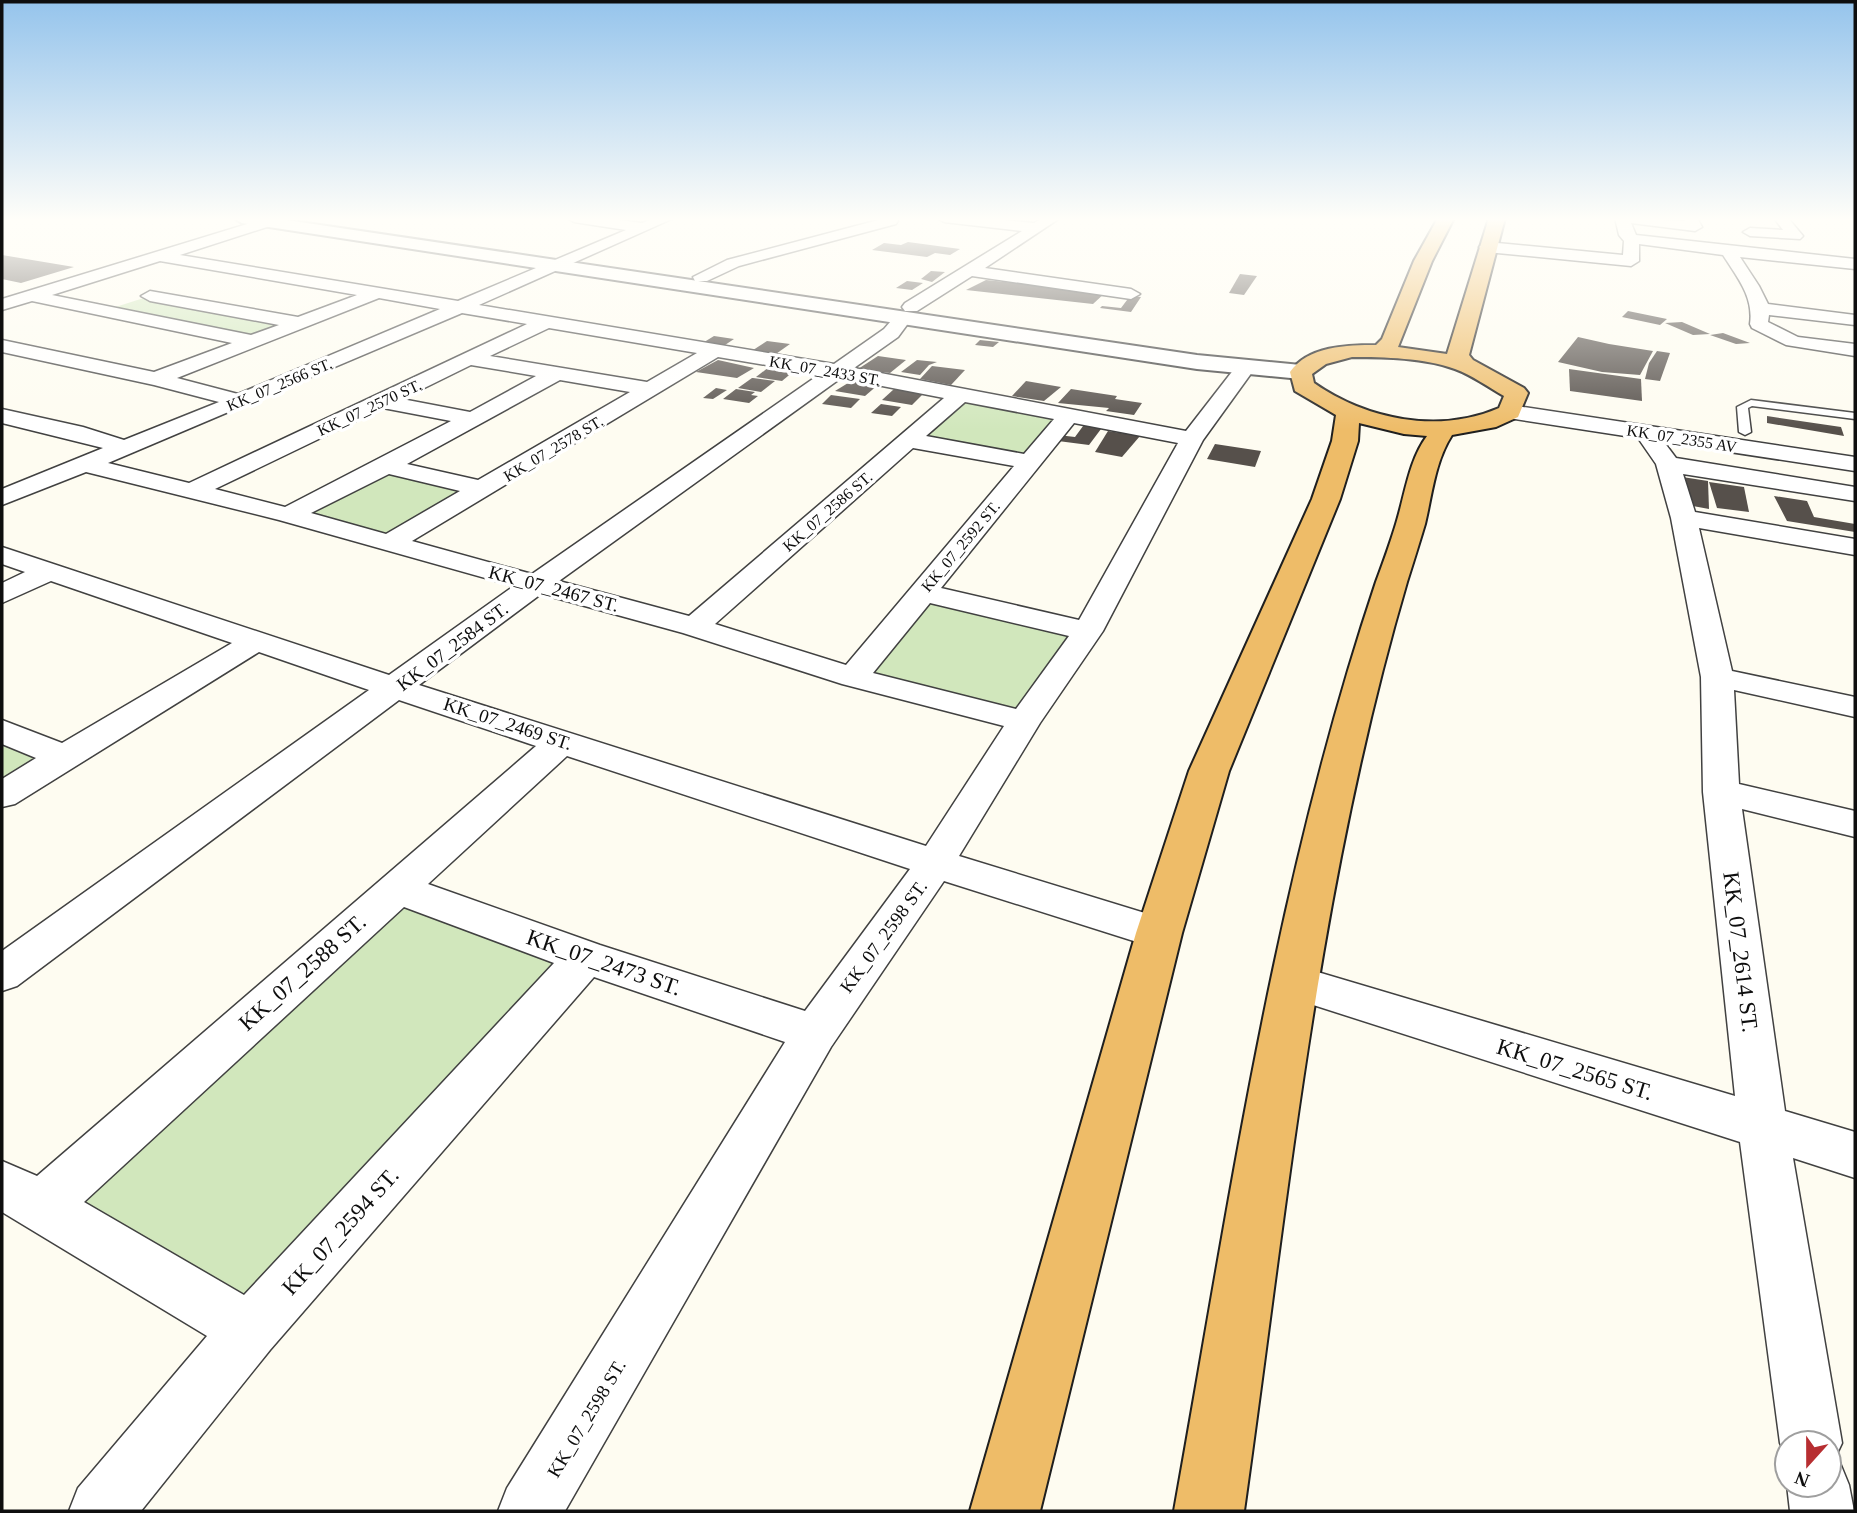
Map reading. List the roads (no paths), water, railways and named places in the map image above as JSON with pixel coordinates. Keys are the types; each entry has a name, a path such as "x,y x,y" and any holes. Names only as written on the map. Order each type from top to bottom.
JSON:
{"highway":[{"path":"1381,351 1391,342 1412,289"},
{"path":"1465,365 1438,358 1381,351 1328,355 1306,367 1303,386 1319,400 1348,413 1395,424 1445,428 1495,421 1513,402 1465,365 1458,355 1476,289"},
{"path":"1005,1511 1159,933 1209,771 1326,499 1345,441 1348,413"},
{"path":"1209,1511 1294,982 1330,806 1371,645 1410,525 1430,449 1445,428"}],"street":[{"path":"2,305 56,289"},
{"path":"103,311 174,289"},
{"path":"344,289 374,294"},
{"name":"KK_07_2566 ST.","path":"2,498 240,401 503,289"},
{"path":"720,289 1306,367"},
{"path":"767,289 1245,368 1306,367"},
{"name":"KK_07_2584 ST.","path":"2,975 536,584 891,333 907,313 945,289"},
{"path":"1094,289 1131,294"},
{"path":"1752,289 1761,309 1759,324 1772,334 1786,340 1855,350"},
{"path":"2,290 252,341"},
{"path":"156,379 374,294"},
{"name":"KK_07_2433 ST.","path":"374,294 837,372 1192,439"},
{"path":"150,296 300,323"},
{"path":"1761,309 1855,320"},
{"name":"KK_07_2570 ST.","path":"192,491 547,322"},
{"path":"2,346 156,379 240,401"},
{"name":"KK_07_2578 ST.","path":"390,543 714,351"},
{"path":"470,359 652,389"},
{"path":"2,368 61,360"},
{"name":"KK_07_2598 ST.","path":"530,1511 815,1032 935,864 1024,721 1088,631 1192,439 1245,368"},
{"path":"288,515 386,466 557,373"},
{"name":"KK_07_2586 ST.","path":"694,627 959,396"},
{"path":"381,401 473,419"},
{"name":"KK_07_2355 AV","path":"1513,402 1855,449"},
{"name":"KK_07_2355 AV","path":"1513,402 1646,433 1855,464"},
{"name":"KK_07_2592 ST.","path":"853,677 1069,415"},
{"path":"2,416 75,432 122,447"},
{"path":"2,436 33,423"},
{"name":"KK_07_2614 ST.","path":"1646,433 1668,464 1684,518 1717,677 1721,792 1763,1128 1809,1429"},
{"path":"908,440 1030,462"},
{"name":"KK_07_2467 ST.","path":"81,464 288,515 694,627 853,677 1024,721"},
{"path":"1668,464 1777,508 1855,547"},
{"path":"386,466 483,489"},
{"path":"1684,518 1777,508 1855,494"},
{"name":"KK_07_2469 ST.","path":"2,555 255,642 935,864 1159,933"},
{"path":"2,594 49,571"},
{"path":"921,592 1088,631"},
{"path":"2,795 255,642"},
{"path":"1717,677 1855,707"},
{"path":"2,731 64,757"},
{"name":"KK_07_2588 ST.","path":"22,1195 396,888 563,741"},
{"path":"1721,792 1855,824"},
{"name":"KK_07_2473 ST.","path":"396,888 586,957 815,1032"},
{"name":"KK_07_2594 ST.","path":"101,1511 250,1331 586,957"},
{"name":"KK_07_2565 ST.","path":"1294,982 1855,1155"},
{"path":"22,1195 250,1331"}],"lane":[{"path":"1745,432 1742,407 1751,402 1855,416"}]}
